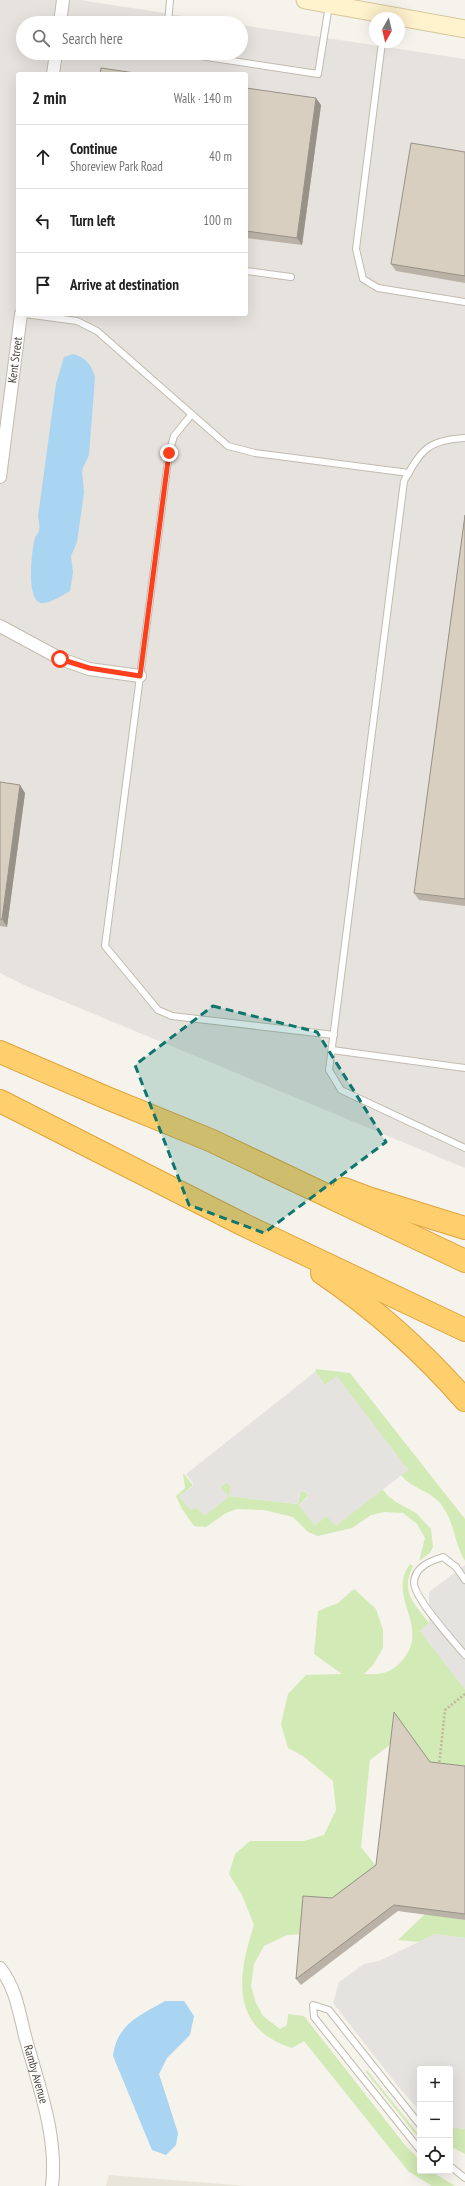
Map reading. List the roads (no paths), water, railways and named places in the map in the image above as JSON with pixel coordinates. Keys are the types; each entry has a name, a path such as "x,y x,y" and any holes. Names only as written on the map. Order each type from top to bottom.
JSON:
{"highway":[{"path":"0,1052 234,1151 465,1261"},
{"path":"0,1101 244,1225 465,1330"},
{"path":"234,1151 306,1174 368,1198 465,1228"},
{"path":"244,1225 293,1253 373,1311 415,1348 465,1400"}],"street":[{"path":"61,16 63,0"},
{"path":"305,0 369,12"},
{"path":"405,19 465,29"},
{"path":"53,72 55,60"},
{"name":"Kent Street","path":"0,477 22,316"},
{"path":"0,626 60,659 89,668 140,676"},
{"name":"Ramby Avenue","path":"0,1968 14,1990 46,2110 51,2149 52,2186"}],"lane":[{"path":"169,16 170,0"},
{"path":"226,60 318,74 330,4"},
{"path":"381,48 356,249 363,279 378,288 465,302"},
{"path":"248,271 291,277"},
{"path":"40,316 77,321 97,331 228,446 255,453 408,473"},
{"path":"191,415 174,436 169,453 105,946 158,1010 172,1016 334,1035"},
{"path":"465,438 444,439 428,447 415,460 404,481 329,1070 341,1090 465,1148"},
{"path":"332,1050 465,1068"},
{"path":"465,1580 456,1567 443,1557 430,1561 417,1572 414,1583 419,1598 465,1655"},
{"path":"417,2120 329,2010 313,2005 314,2017 417,2146"},
{"path":"453,2168 465,2178"}],"water":[{"path":"73,354 81,357 87,362 92,368 95,377 89,455 82,470 84,493 77,542 71,556 73,572 70,591 46,603 42,603 37,600 33,594 31,574 32,552 35,538 39,532 38,517 56,384 64,357"},
{"path":"165,2001 184,2001 194,2016 190,2035 167,2058 159,2074 178,2133 176,2145 166,2155 152,2150 113,2056 115,2045 124,2028 138,2017"}]}
